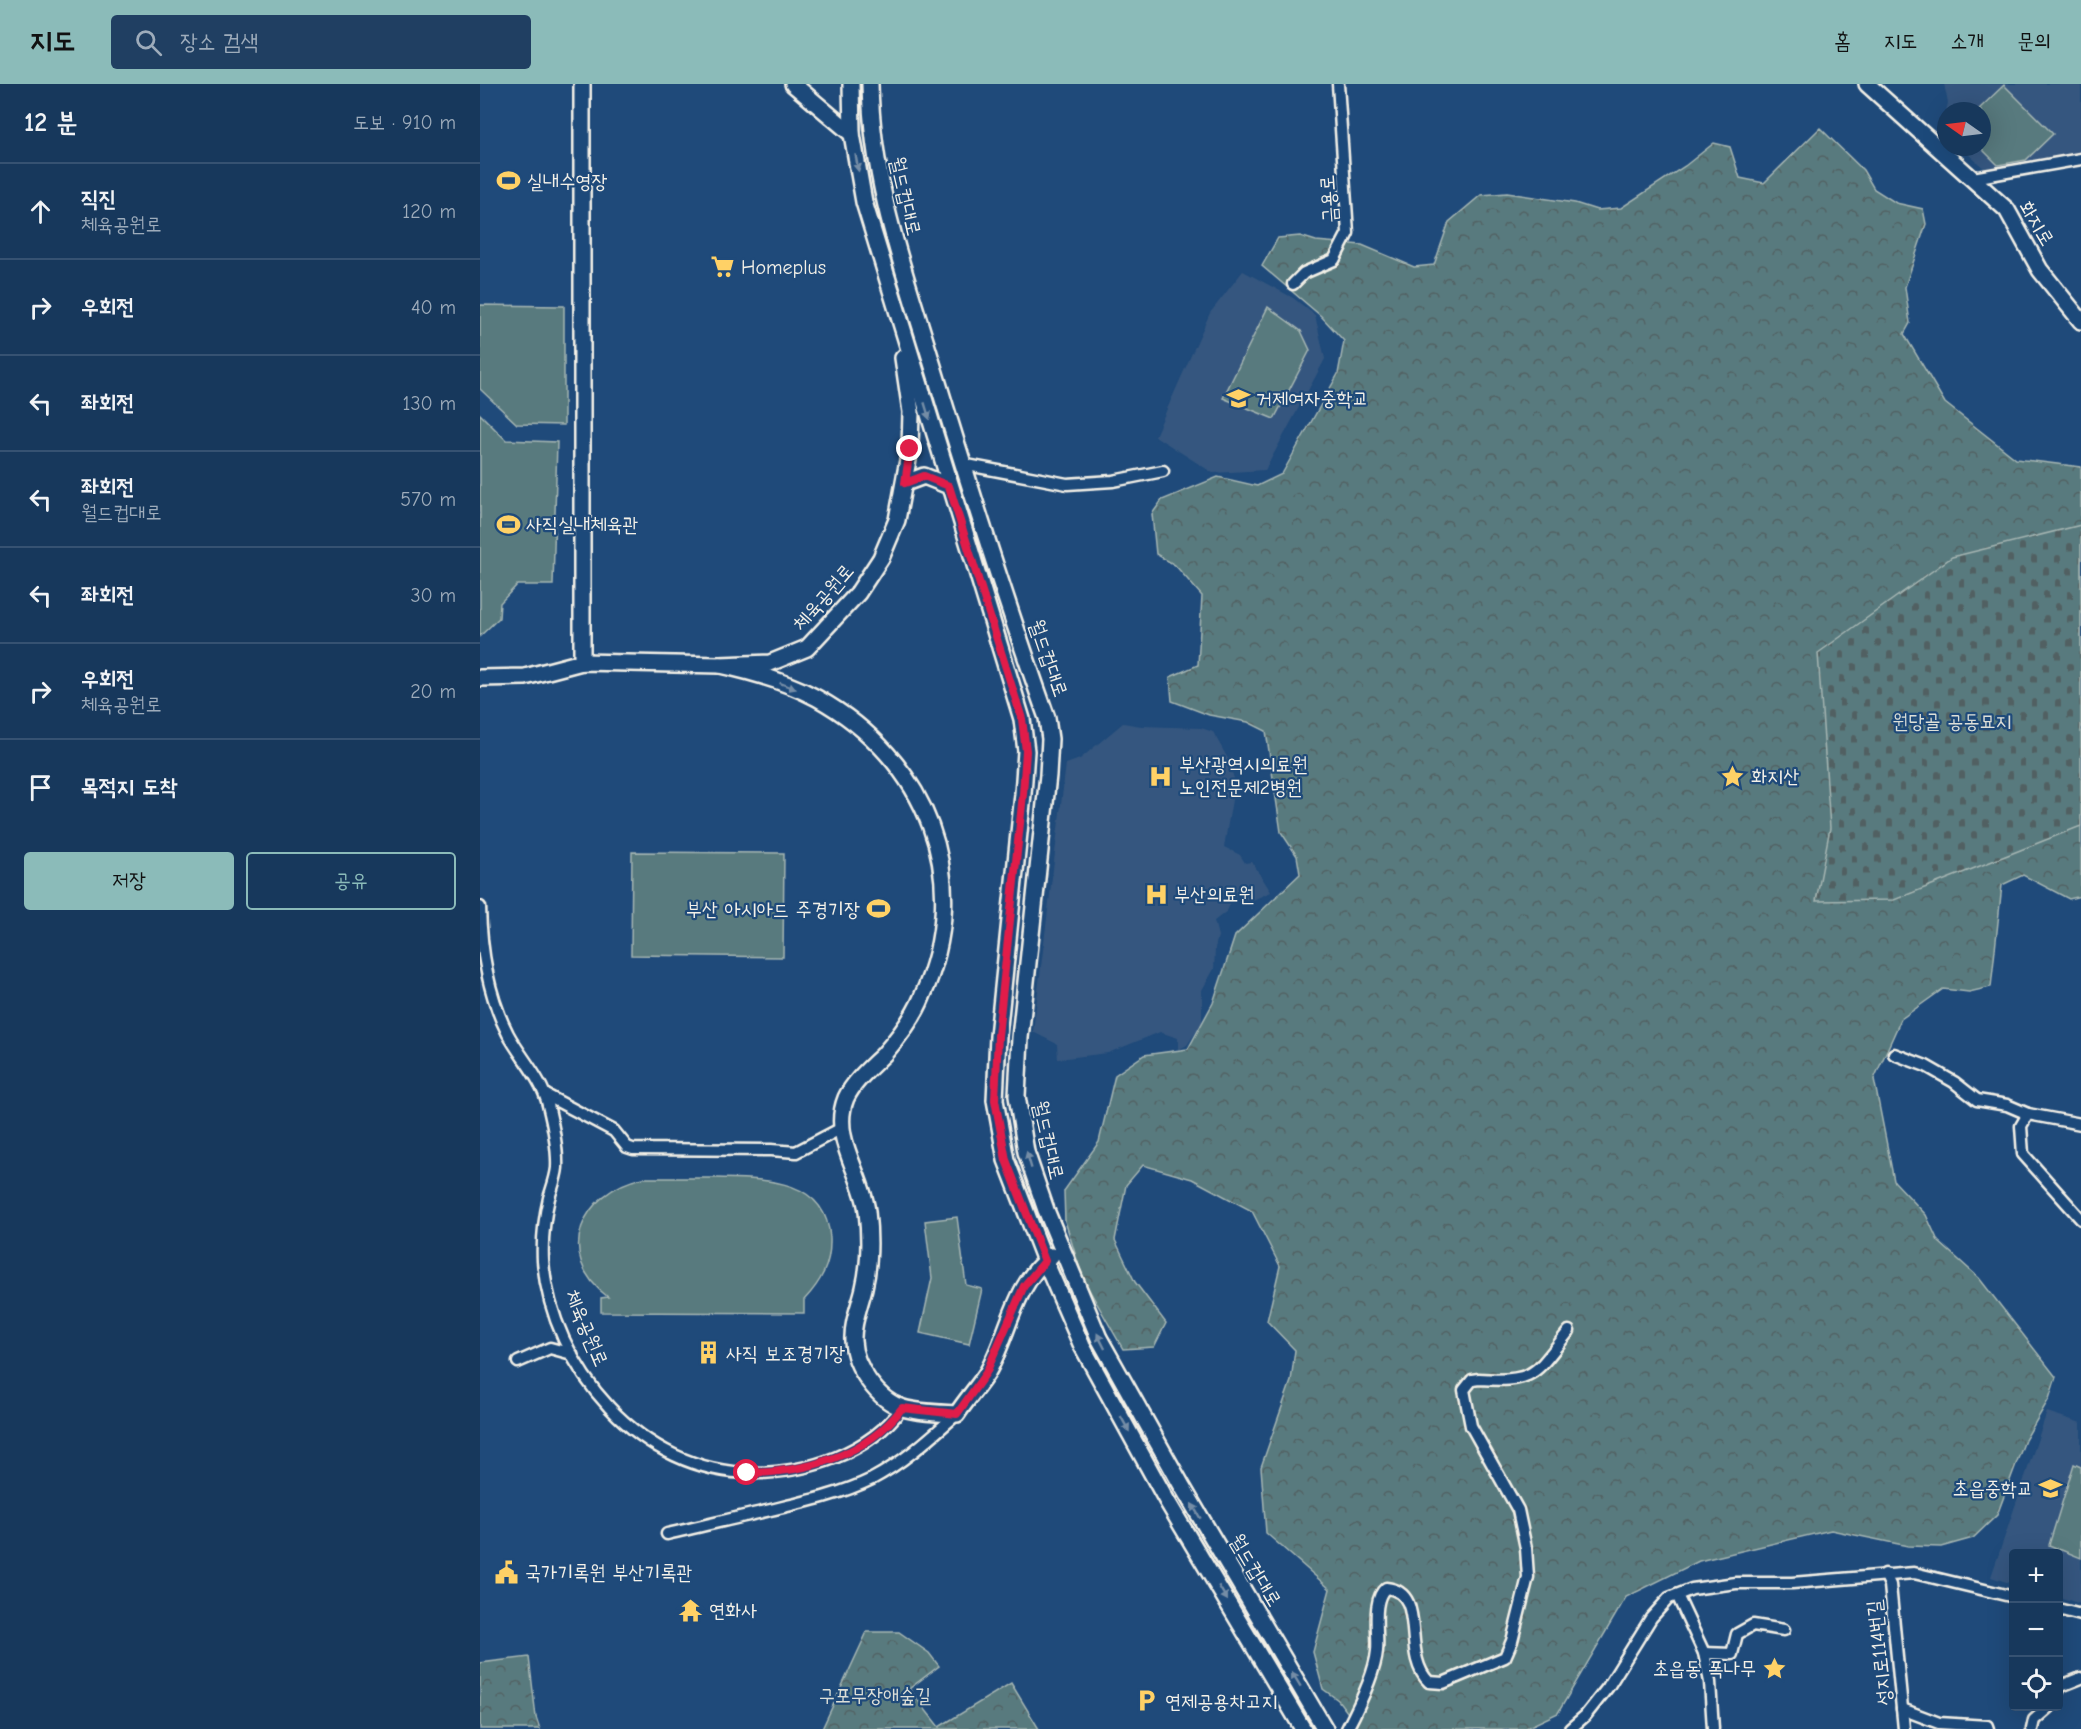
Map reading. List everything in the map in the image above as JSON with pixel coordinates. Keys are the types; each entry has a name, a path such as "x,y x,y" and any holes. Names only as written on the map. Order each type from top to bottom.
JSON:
{"main road":[{"path":"582,84 582,662"},
{"path":"793,84 852,134"},
{"name":"월드컵대로","path":"851,84 852,134 864,202 1022,719 1026,751 998,1036 995,1100 1006,1160 1045,1261 1082,1346 1161,1491 1303,1729"},
{"name":"월드컵대로","path":"870,84 871,131 882,199 962,464 1047,718 1050,739 1048,776 1020,1038 1017,1096 1026,1152 1099,1338 1182,1486 1325,1729"},
{"name":"화지로","path":"1866,84 1974,178 2007,210 2040,270 2081,321"},
{"name":"체육공원로","path":"480,678 525,677 582,662 720,665 770,663 807,648 858,592 881,558 897,520 910,449 911,412 900,322"},
{"path":"905,483 924,476 949,486"},
{"path":"720,665 766,677 815,697 868,733 905,776 931,823 939,849 943,880 942,922 939,943 922,999 886,1051 853,1086 846,1099 842,1128 844,1143 861,1182 869,1238 865,1286 853,1341 856,1358 875,1388 902,1408 957,1414 986,1373 1024,1286 1045,1261 1062,1248"}],"street":[{"name":"금용로","path":"1293,284 1304,273 1334,260 1348,234 1338,84"},
{"path":"1974,178 2081,159"},
{"path":"962,464 1067,484 1113,481 1163,471"},
{"name":"체육공원로","path":"480,907 483,956 490,983 508,1033 546,1095 556,1147 557,1169 545,1219 543,1262 553,1308 572,1354 600,1399 635,1432 701,1467 725,1472 790,1472 832,1458 874,1436 891,1422 902,1408"},
{"path":"1894,1054 1926,1066 1954,1082 1977,1100 2007,1105 2028,1114 2081,1124"},
{"path":"546,1095 614,1131 627,1147 633,1149 771,1150 791,1153 842,1128"},
{"path":"2028,1114 2021,1126 2023,1154 2081,1219"},
{"path":"1347,1729 1360,1703 1377,1653 1381,1592 1386,1588 1397,1589 1408,1599 1418,1670 1429,1682 1443,1683 1505,1657 1512,1641 1528,1577 1526,1548 1518,1510 1471,1426 1464,1390 1472,1380 1523,1379 1544,1362 1569,1331"},
{"path":"518,1362 550,1348 572,1354"},
{"path":"667,1534 798,1505 853,1487 896,1464 924,1444 957,1414"},
{"path":"1570,1729 1586,1716 1608,1687 1651,1618 1668,1598 1692,1589 1736,1583 1792,1583 1914,1573 2009,1596"},
{"name":"성지로114번길","path":"1885,1574 1890,1585 1904,1729"},
{"path":"1677,1594 1704,1653 1710,1682 1713,1729"},
{"path":"2063,1610 2081,1615"},
{"path":"1704,1653 1732,1654 1737,1634 1753,1625 1784,1630"},
{"path":"2063,1685 2081,1678"},
{"path":"1902,1709 1940,1723 1987,1726 1988,1729"},
{"path":"2032,1729 2034,1720 2045,1711"}],"shaded area":[{"path":"1944,84 2081,84 2081,155 1985,169 1970,156 1991,156 1991,102 1948,102"},
{"name":"거제여자중학교","path":"1243,271 1293,298 1315,315 1325,359 1265,470 1213,473 1155,436 1210,313"},
{"path":"1123,723 1141,726 1201,728 1213,732 1228,759 1235,782 1224,847 1240,855 1245,863 1252,862 1271,892 1248,902 1243,894 1233,897 1227,911 1214,921 1218,936 1214,969 1202,990 1202,1023 1187,1045 1178,1050 1178,1038 1160,1032 1108,1053 1058,1059 1057,1044 1033,1032 1066,764 1080,759"},
{"name":"초읍중학교","path":"2047,1412 2081,1423 2081,1604 2063,1598 2063,1549 2009,1549 2009,1583 1991,1577"}],"green space":[{"path":"2004,85 2053,134 2026,160 1998,165 1989,156 1991,156 1991,102 1986,102"},
{"path":"1820,128 1863,170 1874,189 1896,203 1923,209 1926,224 1905,287 1910,323 1904,334 1945,403 2016,459 2081,467 2081,896 2069,899 2023,875 2002,885 1991,987 1969,992 1943,989 1901,1019 1874,1079 1894,1181 1926,1215 1938,1241 1979,1278 2056,1377 2049,1399 2025,1440 1997,1515 1973,1538 1941,1547 1908,1546 1831,1530 1699,1561 1626,1597 1558,1713 1524,1729 1360,1729 1338,1700 1323,1689 1313,1652 1330,1589 1266,1533 1261,1467 1291,1381 1295,1350 1267,1321 1280,1266 1252,1211 1192,1179 1143,1165 1126,1185 1115,1240 1135,1282 1166,1323 1154,1347 1123,1349 1083,1279 1065,1221 1064,1191 1099,1142 1115,1075 1144,1055 1188,1049 1213,1003 1235,936 1300,874 1297,856 1281,832 1266,731 1248,722 1209,715 1172,701 1170,677 1198,665 1202,596 1175,565 1156,554 1152,514 1162,500 1218,477 1257,486 1282,474 1338,374 1344,341 1321,316 1262,266 1278,238 1300,236 1316,241 1362,245 1414,267 1434,265 1449,222 1481,195 1507,193 1575,203 1597,210 1621,208 1685,166 1714,143 1730,147 1740,178 1764,183"},
{"path":"480,305 564,306 564,425 517,424 480,389"},
{"path":"1268,307 1301,331 1310,350 1274,419 1223,398"},
{"path":"480,414 506,440 557,442 553,585 517,585 500,603 499,618 480,636"},
{"name":"원당골 공동묘지","path":"2081,525 2081,826 1894,900 1816,901 1830,828 1818,653 1952,557"},
{"path":"632,852 784,853 783,957 631,955"},
{"path":"643,1178 753,1179 771,1181 804,1192 817,1203 826,1218 830,1247 824,1272 804,1300 804,1313 601,1312 601,1298 608,1297 591,1281 582,1263 579,1245 582,1227 590,1211 604,1196 621,1185"},
{"path":"957,1217 966,1285 982,1289 969,1344 920,1333 932,1278 925,1221"},
{"path":"2074,1464 2081,1467 2081,1558 2049,1545"},
{"name":"구포무장애숲길","path":"867,1632 899,1632 929,1653 939,1666 909,1689 939,1727 1011,1683 1039,1729 822,1729"},
{"path":"529,1657 536,1717 540,1729 480,1729 480,1663"}],"place":[{"name":"실내수영장","path":"509,181"},
{"name":"Homeplus","path":"723,267"},
{"name":"거제여자중학교","path":"1238,398"},
{"name":"사직실내체육관","path":"508,524"},
{"name":"부산광역시의료원 노인전문제2병원","path":"1161,776"},
{"name":"화지산","path":"1733,776"},
{"name":"부산의료원","path":"1156,894"},
{"name":"부산 아시아드 주경기장","path":"878,909"},
{"name":"사직 보조경기장","path":"708,1353"},
{"name":"초읍중학교","path":"2051,1488"},
{"name":"국가기록원 부산기록관","path":"507,1572"},
{"name":"연화사","path":"691,1610"},
{"name":"초읍동 폭나무","path":"1774,1668"},
{"name":"연제공용차고지","path":"1147,1701"}],"route":[{"path":"747,1473 790,1472 832,1458 855,1448 874,1436 891,1422 902,1408 957,1414 986,1373 1005,1335 1024,1286 1033,1272 1045,1261 1006,1160 995,1100 998,1036 1023,794 1026,751 1022,719 949,486 924,476 915,477 905,483 910,449"}]}
